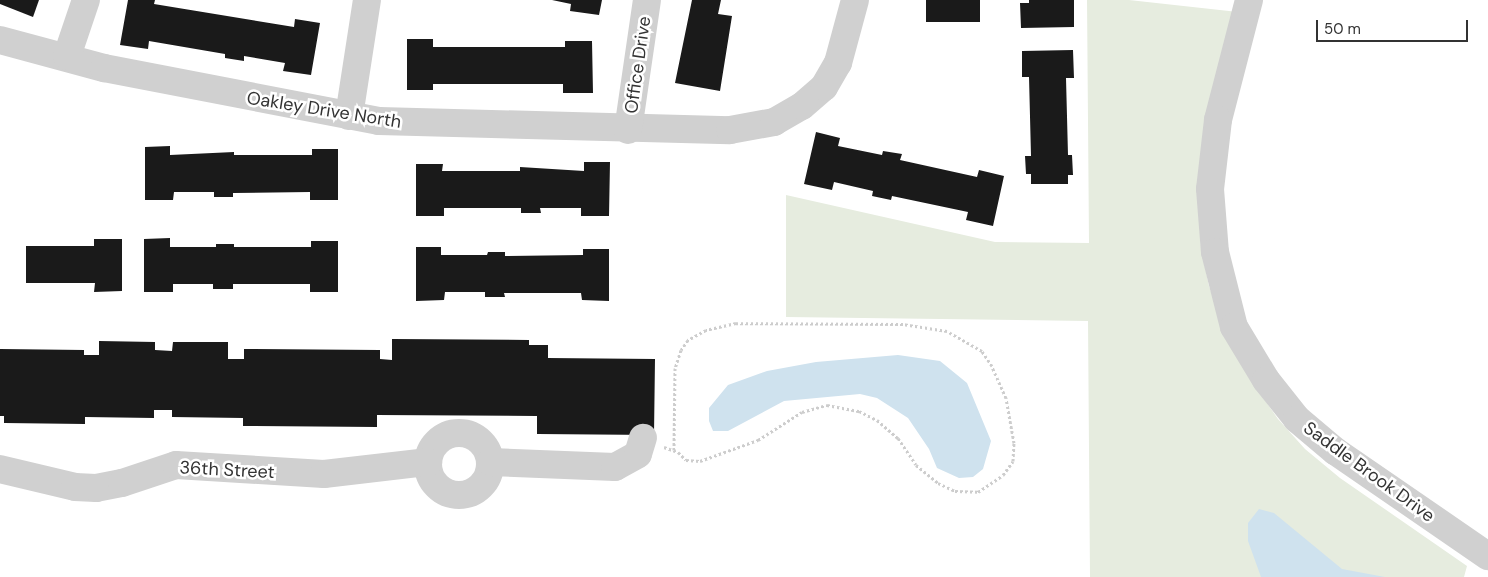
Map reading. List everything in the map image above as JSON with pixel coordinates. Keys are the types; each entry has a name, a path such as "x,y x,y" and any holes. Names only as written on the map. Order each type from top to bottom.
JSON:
{"street":[{"path":"67,56 86,0"},
{"path":"349,116 367,0"},
{"name":"Office Drive","path":"628,130 647,0"},
{"name":"Oakley Drive North","path":"0,40 67,56 104,68 349,116 411,123 656,131 730,130 756,127 774,122 802,106 824,87 838,62 855,0"},
{"name":"Saddle Brook Drive","path":"1249,0 1218,120 1210,189 1215,252 1234,327 1266,380 1297,419 1335,452 1488,556"},
{"path":"451,434 465,434 484,445 491,462 486,480 480,488 459,496 447,493 436,485 430,474 428,462 433,448 440,440 451,434"},
{"path":"491,462 615,467 638,454 642,442"},
{"name":"36th Street","path":"0,469 76,487 96,488 122,483 176,465 324,474 428,462"}],"path":[{"path":"642,442 674,450 686,460 700,461 758,440 802,412 827,404 859,411 877,420 898,438 916,465 938,483 955,491 978,492 1003,475 1013,461 1014,444 1006,398 992,366 982,351 947,331 903,324 736,323 706,330 688,340 681,350 675,368 674,450"}],"shaded area":[{"path":"1087,0 1129,0 1238,12 1206,118 1198,187 1201,248 1209,286 1221,320 1248,376 1278,419 1305,449 1340,478 1467,566 1464,577 1090,577 1088,321 786,317 786,195 995,242 1089,243"}],"water":[{"path":"898,355 940,361 967,383 991,441 983,469 973,477 959,478 937,468 929,449 908,418 877,398 860,394 784,401 728,431 713,431 709,421 709,408 728,385 767,371 816,362"},
{"path":"1259,509 1274,513 1342,569 1385,577 1261,577 1248,541 1248,523"}],"building":[{"path":"0,0 39,0 33,17 0,4"},
{"path":"128,0 155,0 154,4 294,27 295,19 320,23 311,75 283,71 285,63 244,56 244,61 225,58 225,54 149,41 148,49 120,45"},
{"path":"552,0 602,0 599,15 570,11 571,4"},
{"path":"692,0 721,0 718,14 732,16 720,91 675,83"},
{"path":"926,0 980,0 980,22 926,22"},
{"path":"1029,0 1074,0 1074,27 1021,28 1020,3 1029,3"},
{"path":"407,39 433,39 433,47 565,47 565,41 592,41 593,93 563,93 563,84 433,84 433,90 407,90"},
{"path":"1073,50 1074,78 1066,78 1068,155 1072,155 1073,175 1068,175 1068,184 1031,184 1031,174 1026,174 1025,156 1031,156 1029,77 1022,77 1022,51"},
{"path":"816,132 840,138 838,146 882,155 883,151 902,154 900,160 977,177 979,170 1004,176 993,226 966,220 968,212 892,196 891,200 872,196 873,191 834,182 832,190 804,184"},
{"path":"170,146 170,155 234,152 234,155 312,155 312,149 338,149 338,200 310,200 310,192 233,193 233,197 214,197 214,192 174,192 173,200 145,200 145,147"},
{"path":"584,162 610,162 609,216 581,216 581,208 540,208 541,213 521,213 521,208 444,208 444,216 416,216 416,164 443,164 442,171 520,171 520,167 584,171"},
{"path":"170,238 170,247 216,247 216,244 234,244 234,247 311,247 311,241 338,241 338,292 310,292 310,284 233,284 233,289 213,289 213,284 173,284 173,292 144,292 144,239"},
{"path":"94,239 122,239 122,291 94,292 95,283 26,283 26,246 94,246"},
{"path":"416,247 441,247 441,255 487,255 488,252 505,252 505,256 583,255 583,249 609,249 609,301 582,300 581,293 504,293 505,297 485,297 485,292 445,292 444,300 416,301"},
{"path":"392,339 529,340 529,345 548,345 548,358 655,359 654,435 537,434 537,416 377,415 377,427 243,426 243,418 172,417 172,410 154,410 154,418 85,417 85,424 4,423 4,416 0,416 0,349 84,350 84,355 99,355 99,341 155,342 155,350 172,351 173,342 228,342 228,359 244,359 244,349 380,350 380,359 392,360"}]}
